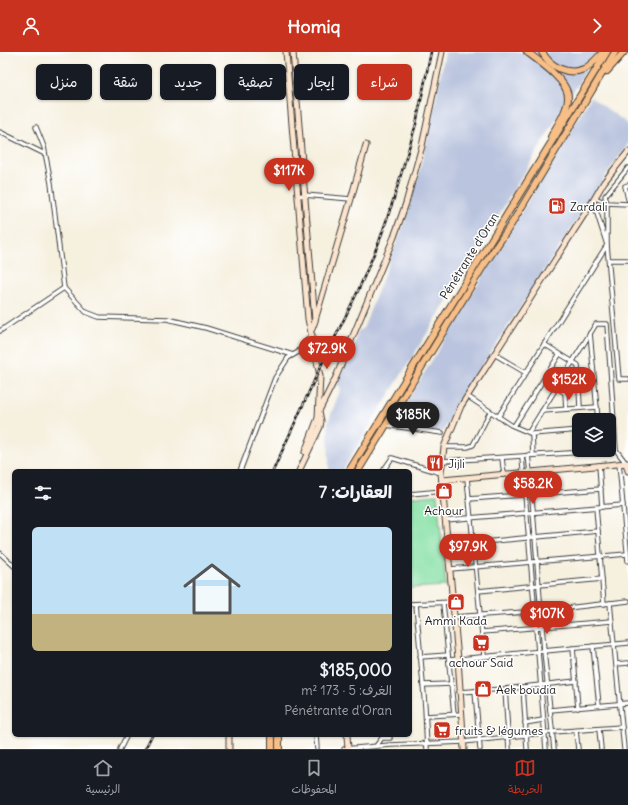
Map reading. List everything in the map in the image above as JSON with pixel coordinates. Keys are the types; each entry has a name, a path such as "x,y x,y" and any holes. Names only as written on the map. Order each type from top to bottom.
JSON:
{"highway":[{"path":"527,52 560,80 565,86 568,97 564,112 527,182"},
{"path":"542,52 550,64 564,70 571,71 584,69 590,66 603,52"},
{"name":"Pénétrante d'Oran","path":"349,469 608,52"},
{"name":"Pénétrante d'Oran","path":"359,469 484,265 512,223 615,52"},
{"path":"592,89 624,52"},
{"path":"272,737 272,749"},
{"path":"279,737 279,749"}],"street":[{"path":"286,52 308,319 312,332 320,376 320,427 299,469"},
{"path":"292,52 315,320"},
{"path":"319,411 336,377 394,237 406,203 422,146 442,52"},
{"path":"36,127 45,154 51,183 64,288 78,304 93,315 99,317 167,319 206,328 293,354"},
{"path":"0,132 45,154"},
{"path":"300,351 312,332 366,145"},
{"path":"464,749 458,659 441,473 444,447 455,418 467,396 604,182 628,152"},
{"path":"628,168 605,196 619,379 628,379"},
{"path":"628,185 625,186 628,199"},
{"path":"298,196 304,195 351,199"},
{"path":"594,199 606,203 628,204"},
{"path":"498,417 608,245 594,199"},
{"path":"609,260 628,260"},
{"path":"0,331 64,288"},
{"path":"533,455 530,433 556,387 596,324 607,324 613,413"},
{"path":"590,333 597,413"},
{"path":"544,344 578,366 580,408"},
{"path":"241,469 275,378 288,358 293,354 300,351 315,350"},
{"path":"494,354 526,373"},
{"path":"514,426 559,355"},
{"path":"556,387 565,393 566,409"},
{"path":"467,396 498,417 530,433 572,430"},
{"path":"542,411 597,407"},
{"path":"444,447 468,447 473,445 490,412"},
{"path":"386,426 442,433"},
{"path":"616,450 627,463 628,471"},
{"path":"442,461 572,452"},
{"path":"522,456 546,749"},
{"path":"528,456 536,537 544,651 554,749"},
{"path":"384,469 392,458 441,473"},
{"path":"502,458 504,475"},
{"path":"442,480 627,463"},
{"path":"619,464 628,561"},
{"path":"599,466 602,507"},
{"path":"467,478 484,656"},
{"path":"470,499 601,489"},
{"path":"412,494 443,492"},
{"path":"445,520 623,505"},
{"path":"596,507 604,604"},
{"path":"473,543 598,531"},
{"path":"0,553 12,564"},
{"path":"450,569 627,554"},
{"path":"478,591 602,579"},
{"path":"454,617 535,611 628,601"},
{"path":"412,604 452,602"},
{"path":"443,603 454,714"},
{"path":"610,603 624,749"},
{"path":"416,604 426,716 427,749"},
{"path":"482,632 536,629 612,621"},
{"path":"449,660 628,643"},
{"path":"593,646 599,705"},
{"path":"573,648 578,708"},
{"path":"420,657 448,655"},
{"path":"616,664 628,663"},
{"path":"460,692 548,685 576,681"},
{"path":"423,685 451,684"},
{"path":"523,687 527,749"},
{"path":"504,689 509,749"},
{"path":"475,691 480,749"},
{"path":"550,710 628,703"},
{"path":"426,716 461,714"},
{"path":"525,723 543,720"},
{"path":"344,749 463,742 552,732 622,727"},
{"path":"599,729 601,749"},
{"path":"576,731 578,749"},
{"path":"120,749 126,737"},
{"path":"229,737 229,749"},
{"path":"316,737 317,749"},
{"path":"347,737 348,749"},
{"path":"376,746 382,738 386,737"},
{"path":"623,742 628,742"}],"shaded area":[{"path":"445,52 597,52 343,469 329,469 328,422 341,388 337,384 347,356 353,349 358,331 363,329 405,221 431,125"},
{"path":"591,97 628,124 628,144 459,398 443,432 391,428"}],"green space":[{"path":"437,495 446,586 412,588 412,497"}],"railway":[{"path":"274,469 318,372 358,291 379,242 416,124 431,52"},
{"path":"145,749 151,737"}],"place":[{"name":"Zardali","path":"557,206"},
{"name":"Jijli","path":"435,463"},
{"name":"Achour","path":"444,491"},
{"name":"Ammi Kada","path":"456,602"},
{"name":"achour Said","path":"481,643"},
{"name":"Aek boudia","path":"483,689"},
{"name":"fruits & légumes","path":"442,730"}]}
